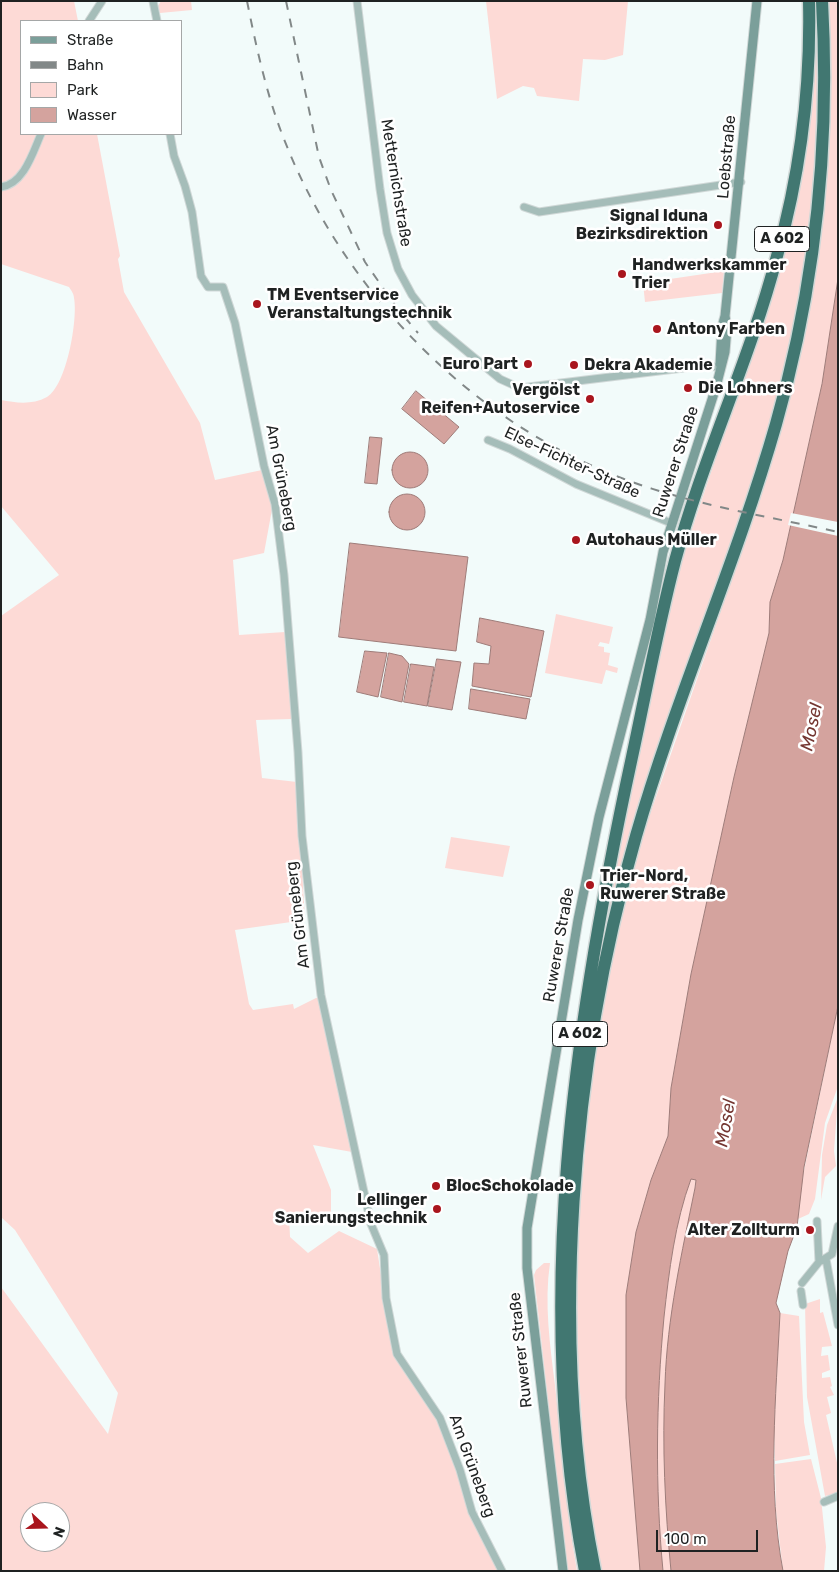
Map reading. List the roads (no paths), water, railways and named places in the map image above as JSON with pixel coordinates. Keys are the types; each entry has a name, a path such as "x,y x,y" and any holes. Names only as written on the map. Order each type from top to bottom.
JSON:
{"highway":[{"name":"A 602","path":"585,1571 567,1442 561,1319 568,1143 582,1020 614,840 675,560 691,507 766,295 785,225 793,186 806,85 808,1"},
{"name":"A 602","path":"595,1571 576,1440 571,1321 577,1171 586,1076 605,963 637,834 685,687 757,485 787,379 806,292 816,217 824,88 822,1"}],"main road":[{"name":"Loebstraße","path":"720,367 722,328 725,316 740,182 757,1"},
{"name":"Ruwerer Straße","path":"563,1571 527,1268 526,1228 584,891 599,817 650,620 671,523 716,387 720,367"}],"street":[{"path":"90,20 102,1"},
{"name":"Metternichstraße","path":"357,1 387,233 398,269 412,295 436,326 507,384 524,388 700,366 720,367"},
{"path":"154,2 157,20"},
{"path":"1,187 13,183 23,172 41,135"},
{"name":"Am Grüneberg","path":"170,135 177,166 186,190 204,283 208,286 223,287 235,323 264,466 275,504 284,575 298,752 302,836 321,995 371,1224 384,1255 386,1298 391,1331 397,1354 440,1418 460,1470 472,1512 502,1571"},
{"path":"524,207 539,212 740,182"},
{"name":"Else-Fichter-Straße","path":"488,440 510,448 576,484 671,523"},
{"path":"817,1221 822,1261 838,1325"},
{"path":"802,1283 822,1261 835,1255 838,1226"},
{"path":"802,1291 803,1305"},
{"path":"824,1502 838,1496"}],"water":[{"name":"Mosel","path":"838,279 838,1006 804,1167 797,1227 788,1251 776,1303 780,1313 774,1474 775,1507 783,1571 671,1571 665,1478 666,1359 680,1261 695,1188 696,1180 691,1179 685,1195 673,1247 661,1349 658,1412 658,1476 663,1571 640,1571 626,1398 626,1295 636,1232 651,1180 668,1136 671,1088 691,974 734,777 769,633 770,602 783,560 822,384"},
{"path":"416,391 459,427 444,444 402,409"},
{"path":"370,437 382,438 377,484 365,483"},
{"path":"410,452 422,458 428,470 422,482 410,488 398,482 392,470 398,458"},
{"path":"407,494 420,499 425,512 420,525 407,530 394,525 389,512 394,499"},
{"path":"350,543 468,557 456,651 339,637"},
{"path":"480,618 544,631 531,697 472,686 474,663 489,664 491,646 477,642"},
{"path":"365,651 387,653 378,697 357,692"},
{"path":"389,653 402,656 409,664 402,702 381,697"},
{"path":"437,659 461,662 452,710 428,706"},
{"path":"411,664 434,667 427,706 404,702"},
{"path":"471,689 530,699 526,719 469,709"}],"railway":[{"path":"247,1 271,102 282,134 307,191 339,245 375,296 417,343 463,385 513,422 567,454 624,479 703,503 838,532"},
{"path":"286,1 319,157 331,190 365,262 397,308 418,333"}],"place":[{"name":"Signal Iduna Bezirksdirektion","path":"718,225"},
{"name":"Handwerkskammer Trier","path":"622,274"},
{"name":"TM Eventservice Veranstaltungstechnik","path":"257,304"},
{"name":"Antony Farben","path":"657,329"},
{"name":"Euro Part","path":"528,364"},
{"name":"Dekra Akademie","path":"574,365"},
{"name":"Die Lohners","path":"688,388"},
{"name":"Vergölst Reifen+Autoservice","path":"590,399"},
{"name":"Autohaus Müller","path":"576,540"},
{"name":"Trier-Nord, Ruwerer Straße","path":"590,885"},
{"name":"BlocSchokolade","path":"436,1186"},
{"name":"Lellinger Sanierungstechnik","path":"437,1209"},
{"name":"Alter Zollturm","path":"810,1230"}]}
